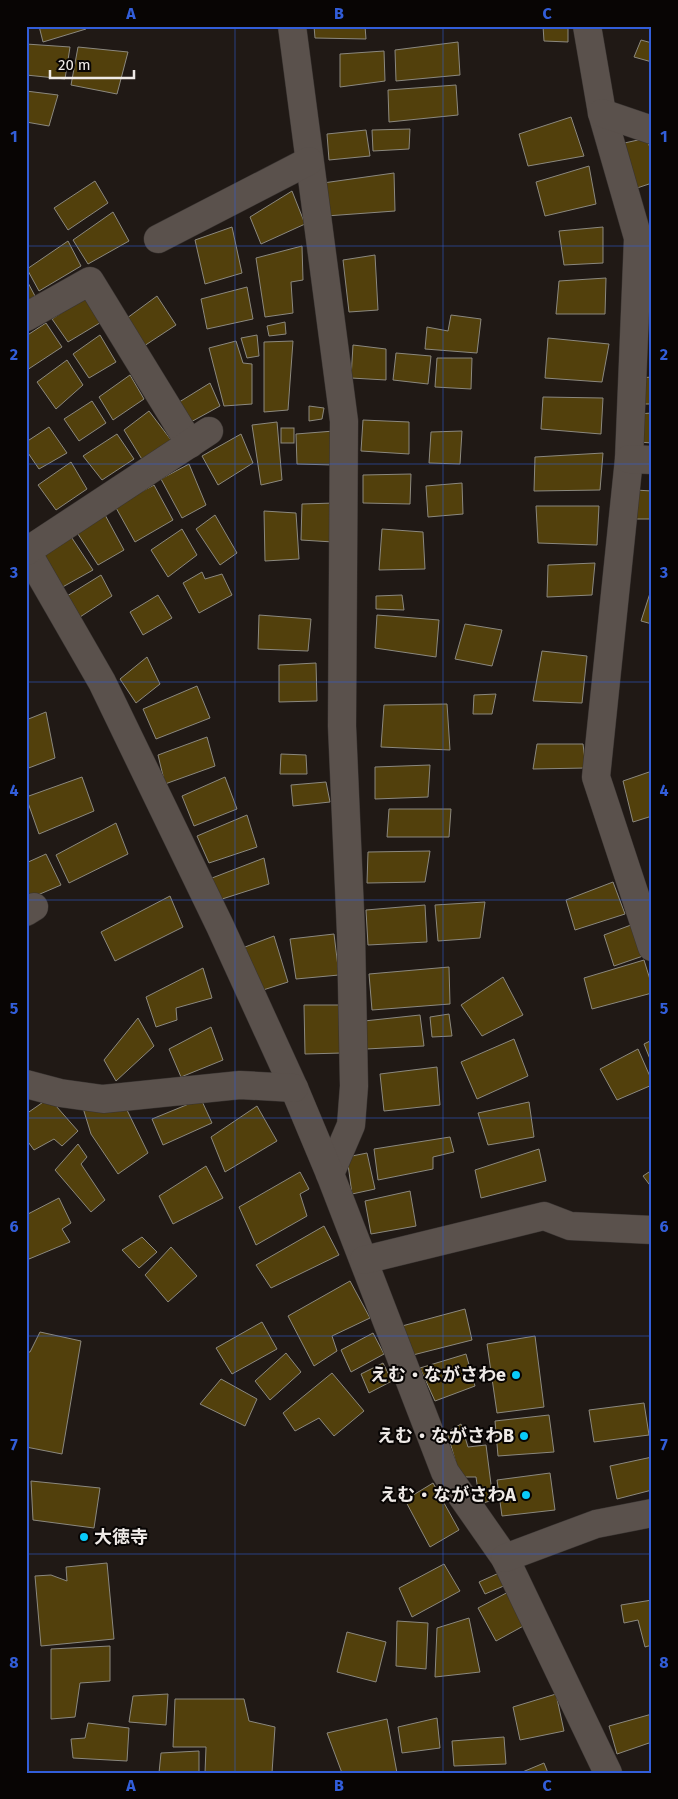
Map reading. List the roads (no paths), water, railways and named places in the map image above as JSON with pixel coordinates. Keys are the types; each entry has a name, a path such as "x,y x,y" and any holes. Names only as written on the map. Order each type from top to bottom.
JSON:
{"street":[{"path":"292,26 344,421 342,726 351,934 354,1086 351,1125 330,1174"},
{"path":"587,26 602,113 638,238 640,459 596,777 652,947"},
{"path":"602,113 652,130"},
{"path":"158,239 309,161"},
{"path":"26,317 90,281 199,437 26,550 102,682 216,917 294,1088 364,1260 445,1472 505,1558 608,1773"},
{"path":"26,1084 60,1093 103,1099 240,1085 294,1088"},
{"path":"364,1260 544,1216 570,1226 652,1230"},
{"path":"505,1558 596,1524 652,1513"}],"place":[{"name":"えむ・ながさわe","path":"516,1375"},
{"name":"えむ・ながさわB","path":"524,1436"},
{"name":"えむ・ながさわA","path":"526,1495"},
{"name":"大徳寺","path":"84,1537"}]}
